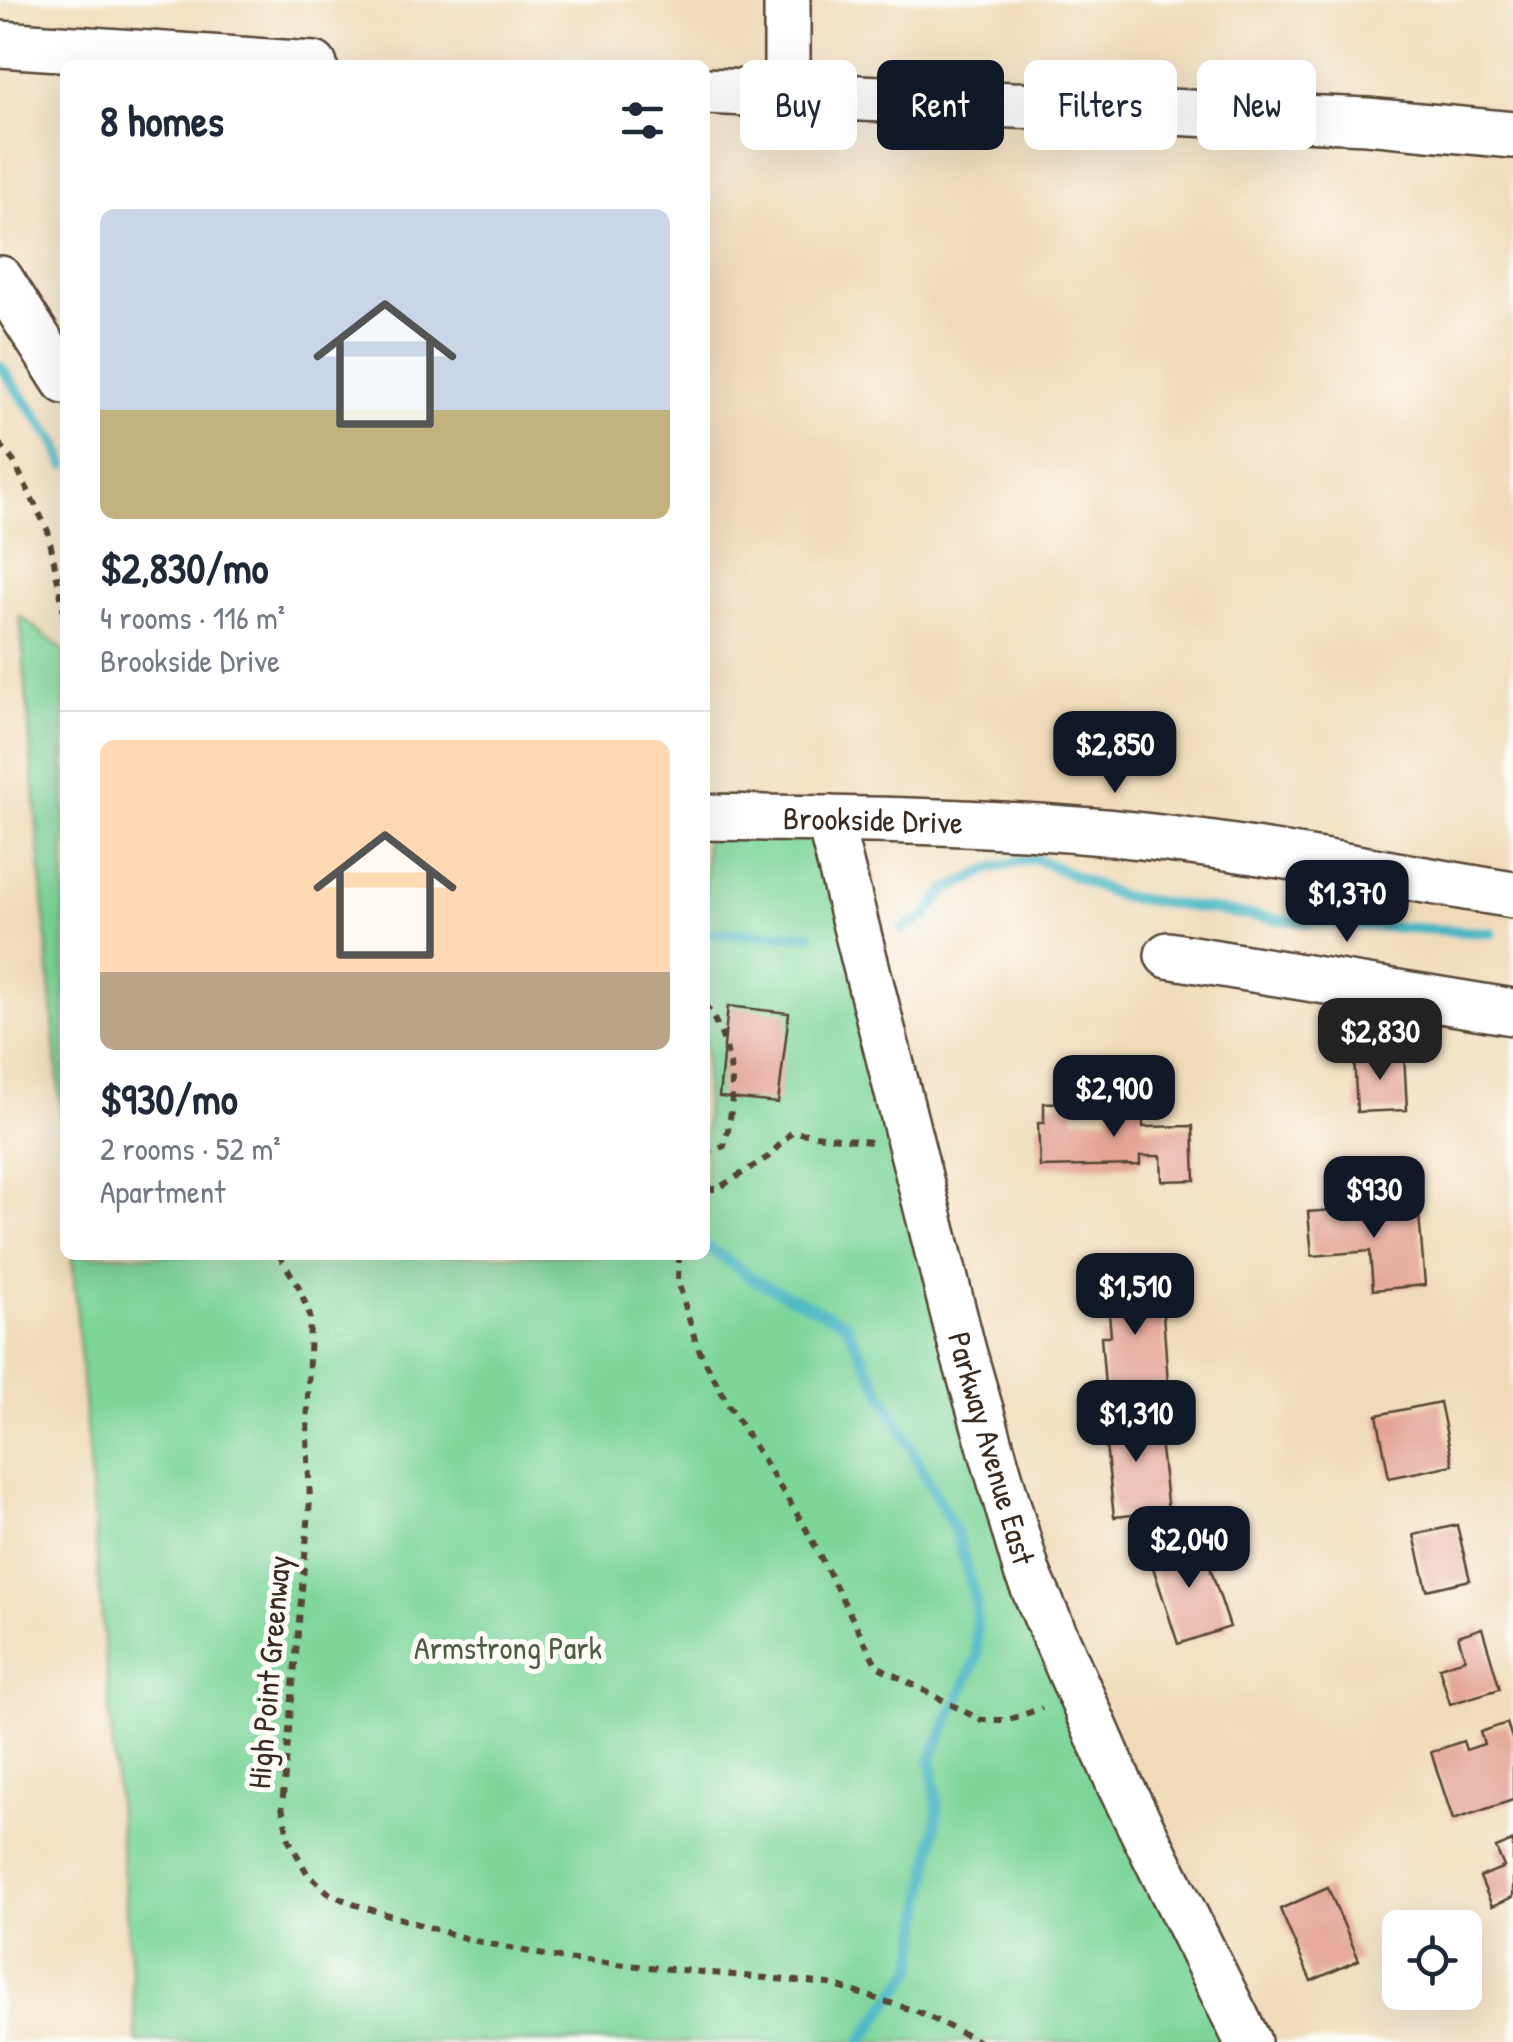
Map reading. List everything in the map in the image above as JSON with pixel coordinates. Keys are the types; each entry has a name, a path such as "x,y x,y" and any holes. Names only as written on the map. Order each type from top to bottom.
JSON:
{"street":[{"path":"788,0 788,60"},
{"path":"0,44 239,60"},
{"path":"710,91 740,93"},
{"path":"857,99 1367,121 1513,135"},
{"path":"0,280 60,373"},
{"name":"Brookside Drive","path":"710,817 920,819 1096,831 1254,852 1513,895"},
{"name":"Parkway Avenue East","path":"830,819 964,1350 1027,1572 1120,1785 1248,2042"},
{"path":"1168,956 1513,1012"}],"path":[{"path":"0,444 14,462 48,531 60,591"},
{"path":"710,1012 719,1024 730,1066 734,1110 724,1146 710,1153"},
{"path":"710,1190 768,1157 792,1132 912,1146"},
{"name":"High Point Greenway","path":"282,1260 299,1286 310,1316 306,1438 310,1501 282,1807 289,1840 306,1873 330,1894 472,1940 564,1959 830,1984 919,2012 980,2042"},
{"path":"679,1260 678,1281 698,1346 729,1406 804,1525 877,1666 981,1720 1008,1720 1080,1694"}],"green space":[{"path":"20,616 60,647 60,1104"},
{"name":"Armstrong Park","path":"829,819 1027,1572 1254,2042 137,2042 72,1260 710,1260 710,830"}],"building":[{"path":"728,1006 789,1013 778,1103 719,1097"},
{"path":"1404,1053 1407,1110 1357,1112 1354,1055"},
{"path":"1142,1099 1143,1127 1193,1126 1195,1180 1162,1181 1161,1156 1140,1156 1140,1165 1040,1167 1038,1123 1044,1123 1044,1103 1074,1102 1074,1118 1110,1117 1109,1100"},
{"path":"1418,1203 1425,1285 1373,1290 1370,1251 1312,1256 1308,1212"},
{"path":"1161,1286 1168,1383 1105,1387 1101,1336 1111,1336 1107,1290"},
{"path":"1440,1402 1453,1465 1389,1478 1377,1415"},
{"path":"1157,1413 1168,1511 1114,1517 1103,1419"},
{"path":"1457,1525 1470,1580 1427,1590 1414,1535"},
{"path":"1200,1537 1230,1627 1178,1644 1149,1555"},
{"path":"1482,1628 1500,1689 1450,1704 1439,1667 1465,1659 1458,1636"},
{"path":"1507,1723 1513,1741 1513,1800 1453,1820 1431,1752 1463,1741 1466,1750 1484,1744 1480,1732"},
{"path":"1513,1841 1513,1897 1492,1906 1480,1877 1504,1867 1496,1848"},
{"path":"1328,1888 1359,1960 1311,1981 1280,1909"}],"waterway":[{"path":"0,366 60,452"},
{"path":"903,929 927,916 945,891 992,868 1034,858 1119,896 1280,920 1492,933"},
{"path":"710,933 811,935"},
{"path":"710,1248 755,1280 845,1323 957,1535 976,1603 977,1658 931,1759 938,1811 914,1968 861,2042"}]}
